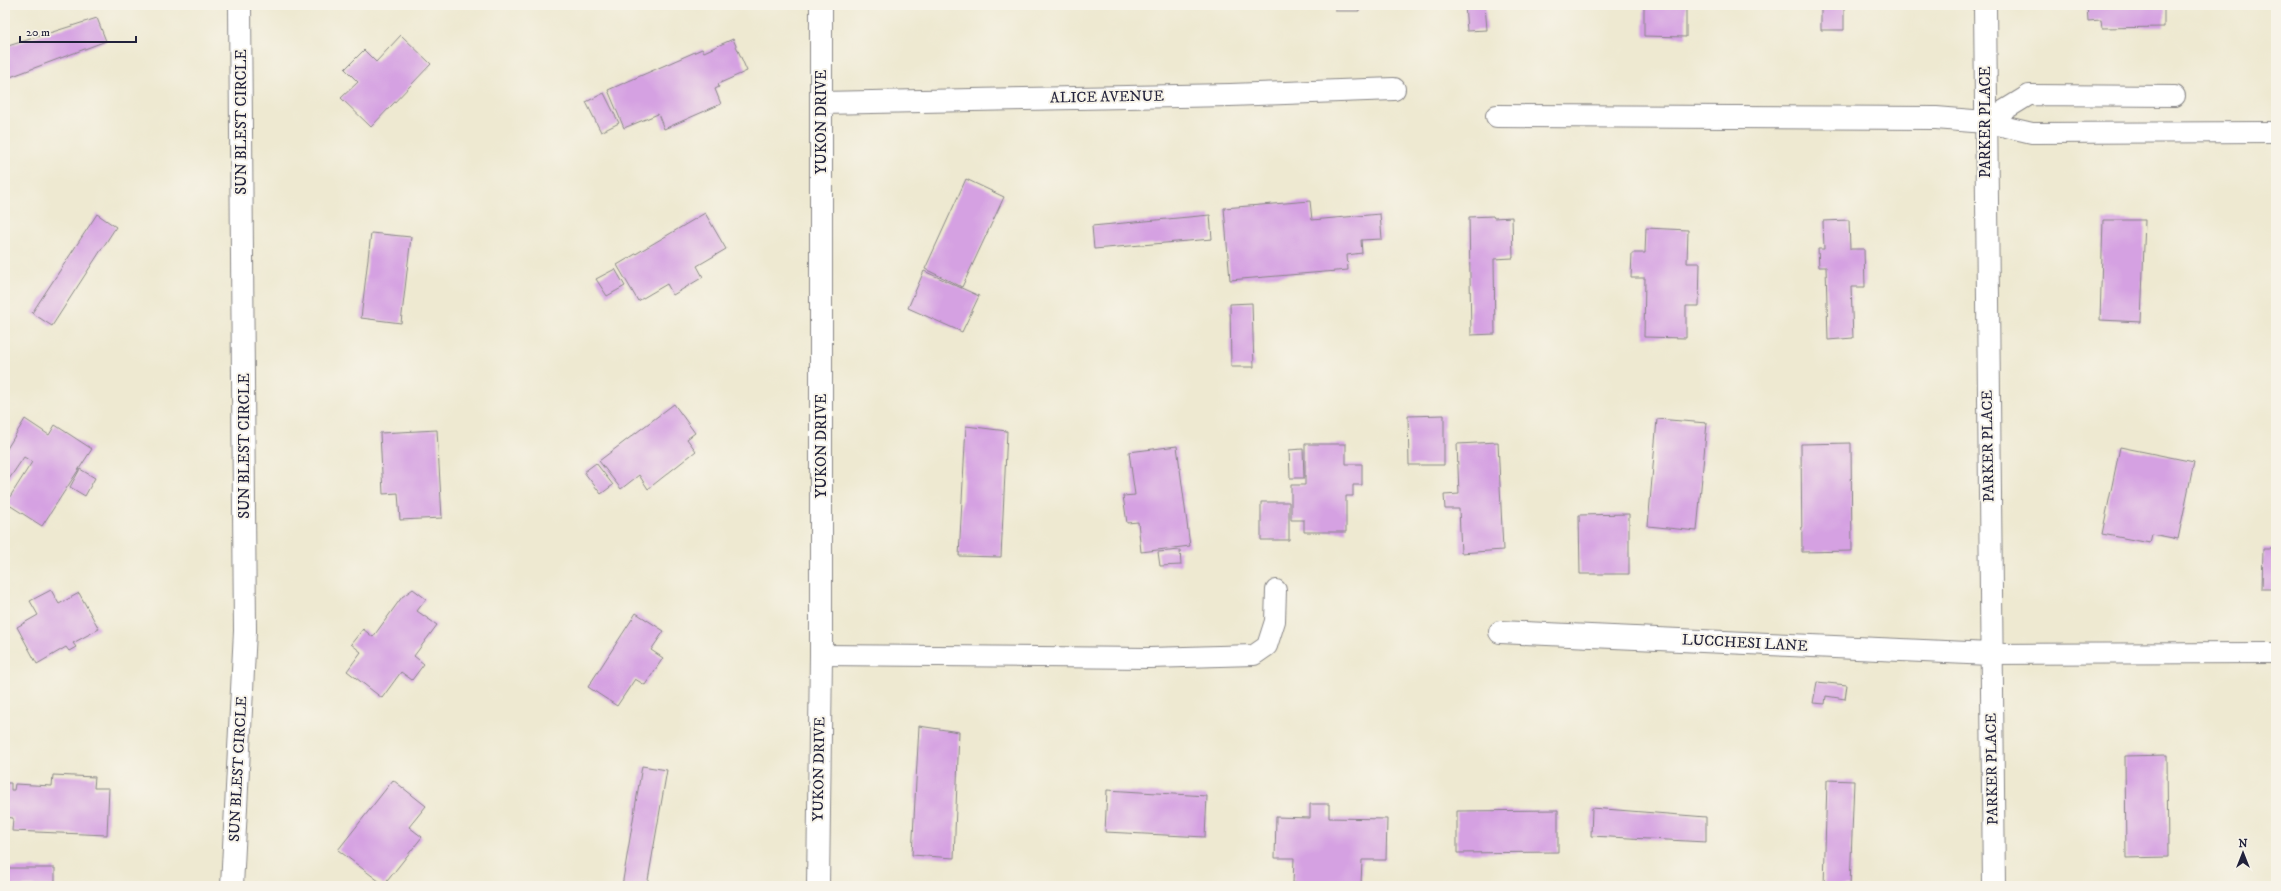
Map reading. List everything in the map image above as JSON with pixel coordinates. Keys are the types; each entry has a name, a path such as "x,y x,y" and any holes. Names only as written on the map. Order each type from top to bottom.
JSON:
{"street":[{"name":"SUN BLEST CIRCLE","path":"232,886 245,631 240,5"},
{"name":"YUKON DRIVE","path":"818,886 821,654 820,5"},
{"name":"PARKER PLACE","path":"1985,5 1990,654 1994,886"},
{"name":"ALICE AVENUE","path":"821,103 1230,95 1394,89"},
{"path":"1497,116 1936,118 1985,122"},
{"name":"LUCCHESI LANE","path":"1500,632 1990,654"}],"lane":[{"path":"1985,122 2029,95 2175,96"},
{"path":"1985,122 2032,133 2276,132"},
{"path":"821,654 1142,658 1254,655 1267,646 1275,621 1276,590"},
{"path":"1990,654 2276,653"}],"building":[{"path":"1336,5 1359,5 1359,11 1336,11"},
{"path":"1465,5 1485,5 1487,30 1467,31"},
{"path":"1644,5 1686,5 1686,37 1644,36"},
{"path":"1821,5 1844,5 1844,30 1821,30"},
{"path":"2087,5 2164,5 2164,27 2102,28 2101,20 2088,21"},
{"path":"97,18 106,41 5,79 5,47"},
{"path":"401,35 431,64 371,127 341,98 358,82 345,69 364,50 376,62"},
{"path":"733,39 747,71 718,84 719,87 715,89 721,104 664,129 658,114 624,128 608,90 702,49 704,52"},
{"path":"604,93 619,123 601,132 586,102"},
{"path":"966,179 1004,197 962,287 925,269"},
{"path":"1310,201 1312,220 1380,214 1382,239 1361,240 1362,253 1347,255 1348,270 1230,280 1224,208"},
{"path":"705,213 726,249 697,266 703,277 673,295 667,284 638,301 617,265"},
{"path":"97,214 116,227 52,326 32,313"},
{"path":"1210,215 1212,239 1094,249 1092,226"},
{"path":"1493,216 1494,218 1512,217 1513,258 1494,259 1495,334 1471,335 1469,217"},
{"path":"1849,220 1850,249 1864,249 1865,287 1851,287 1853,338 1828,340 1826,267 1819,267 1818,249 1824,249 1823,221"},
{"path":"2103,220 2145,220 2141,322 2100,320"},
{"path":"1646,228 1688,230 1687,263 1700,263 1699,306 1686,306 1686,338 1644,337 1645,278 1631,278 1632,253 1645,253"},
{"path":"371,233 411,237 401,323 361,318"},
{"path":"615,269 625,286 607,296 596,279"},
{"path":"924,271 979,296 962,332 908,308"},
{"path":"1252,303 1254,367 1231,367 1230,304"},
{"path":"674,404 695,433 687,439 696,451 648,489 639,475 621,489 599,461"},
{"path":"1444,415 1444,465 1409,465 1408,416"},
{"path":"25,419 49,435 55,425 92,449 42,526 6,503 32,462 24,457 5,485 5,452"},
{"path":"1657,419 1707,423 1697,531 1648,526"},
{"path":"966,426 1007,431 1001,557 959,556"},
{"path":"437,430 442,518 400,520 398,493 383,494 380,433"},
{"path":"1498,442 1503,550 1461,553 1459,509 1445,509 1444,495 1459,494 1457,444"},
{"path":"1851,443 1852,551 1802,552 1801,444"},
{"path":"1305,444 1346,444 1346,464 1362,464 1362,485 1353,485 1353,496 1346,496 1346,532 1304,532 1304,520 1291,520 1291,485 1305,485"},
{"path":"1177,446 1190,546 1141,552 1138,522 1127,523 1123,496 1135,495 1129,452"},
{"path":"2120,447 2194,462 2178,539 2152,534 2150,543 2102,534"},
{"path":"1303,449 1304,478 1290,478 1289,450"},
{"path":"596,463 613,485 601,494 584,472"},
{"path":"80,469 95,478 85,496 70,487"},
{"path":"1261,502 1289,502 1289,540 1261,540"},
{"path":"1629,514 1629,574 1580,574 1579,515"},
{"path":"2263,549 2276,549 2276,589 2262,589"},
{"path":"1180,550 1181,565 1160,566 1158,552"},
{"path":"413,589 426,599 417,611 437,625 414,656 424,664 412,680 401,672 382,698 347,671 361,652 351,644 363,629 373,637 402,597"},
{"path":"51,590 59,604 79,593 99,629 73,643 76,647 69,651 66,647 37,664 17,627 38,615 30,601"},
{"path":"636,613 664,631 651,650 663,658 645,685 635,679 617,706 588,687"},
{"path":"1817,682 1847,685 1845,699 1826,696 1825,704 1813,703"},
{"path":"919,726 959,732 954,858 912,855"},
{"path":"2167,755 2168,857 2126,858 2125,756"},
{"path":"642,766 667,770 647,886 622,886"},
{"path":"53,775 95,777 94,788 109,788 107,835 12,831 13,818 5,817 5,783 11,783 11,790 14,790 15,784 52,786"},
{"path":"393,780 426,806 409,827 422,837 384,885 338,850"},
{"path":"1827,780 1854,781 1850,886 1824,886"},
{"path":"1107,790 1207,796 1205,837 1105,832"},
{"path":"1310,804 1329,804 1329,818 1387,819 1386,860 1362,860 1361,885 1293,883 1294,858 1275,858 1276,817 1310,818"},
{"path":"1592,808 1706,817 1706,842 1591,836"},
{"path":"1558,810 1558,852 1457,853 1457,811"},
{"path":"5,868 55,868 55,886 5,886"}]}
